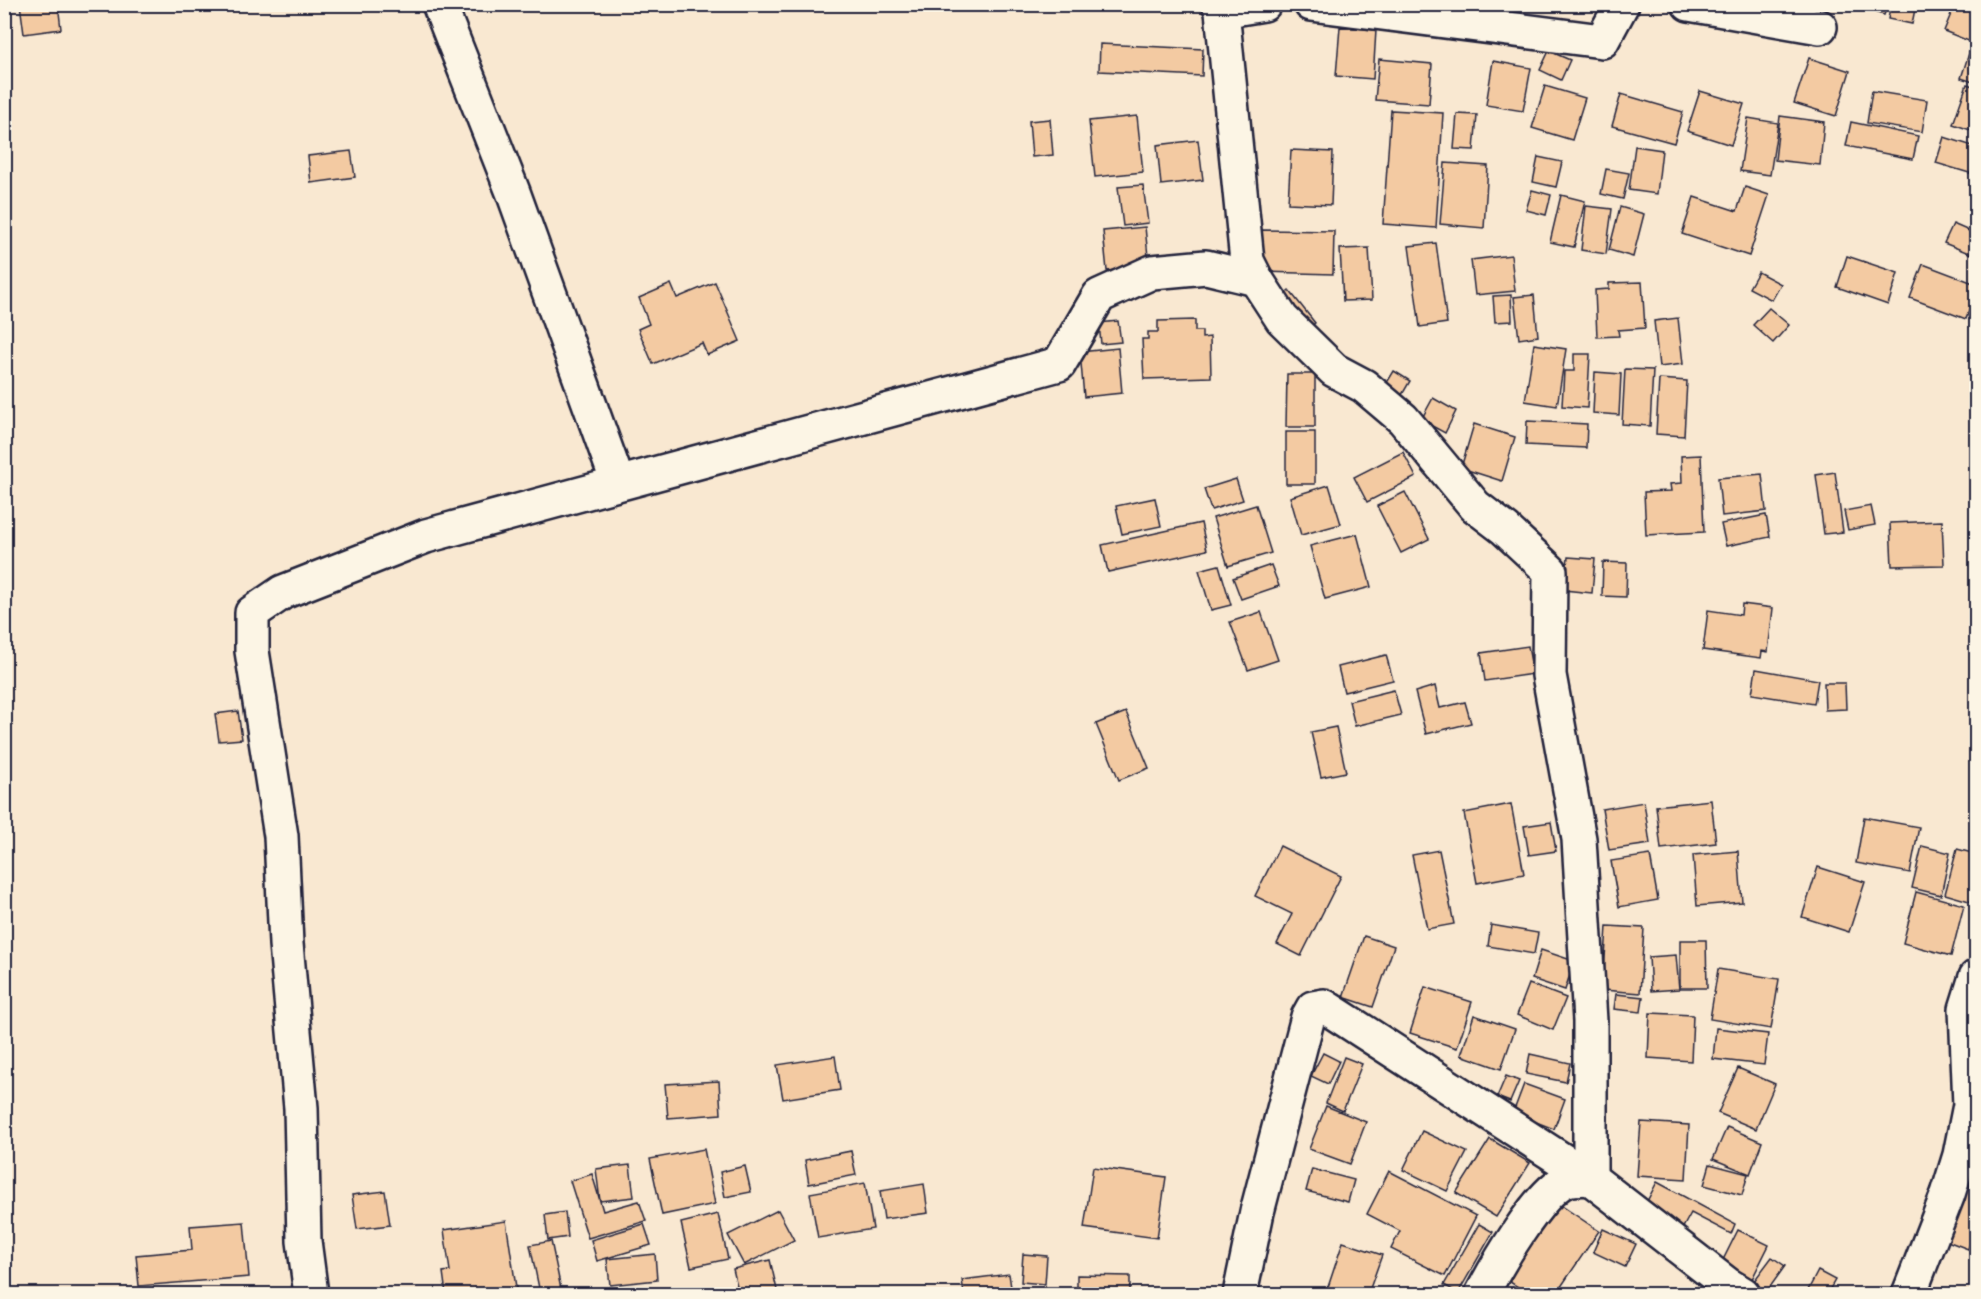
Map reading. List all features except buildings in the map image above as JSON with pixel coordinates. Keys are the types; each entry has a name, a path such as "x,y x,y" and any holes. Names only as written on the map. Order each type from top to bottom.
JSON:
{"street":[{"path":"439,4 513,192 618,483"},
{"path":"1264,4 1220,8 1247,261 1256,279 1282,319 1317,354 1334,370 1364,386 1403,419 1475,506 1550,571 1549,675 1580,850 1590,1022 1590,1178"},
{"path":"1311,4 1602,41 1622,4"},
{"path":"1689,4 1820,27"},
{"path":"311,1294 304,1241 301,1108 286,944 281,836 252,651 252,613 283,592 426,536 1059,364 1099,296 1152,272 1206,267 1256,279"},
{"path":"1909,1294 1948,1194 1960,1155 1970,1105 1966,1009 1977,977"},
{"path":"1240,1294 1257,1212 1308,1017 1313,1008 1324,1006 1590,1178 1728,1285 1743,1294"},
{"path":"1482,1294 1497,1264 1547,1194 1567,1180 1590,1178"}]}
